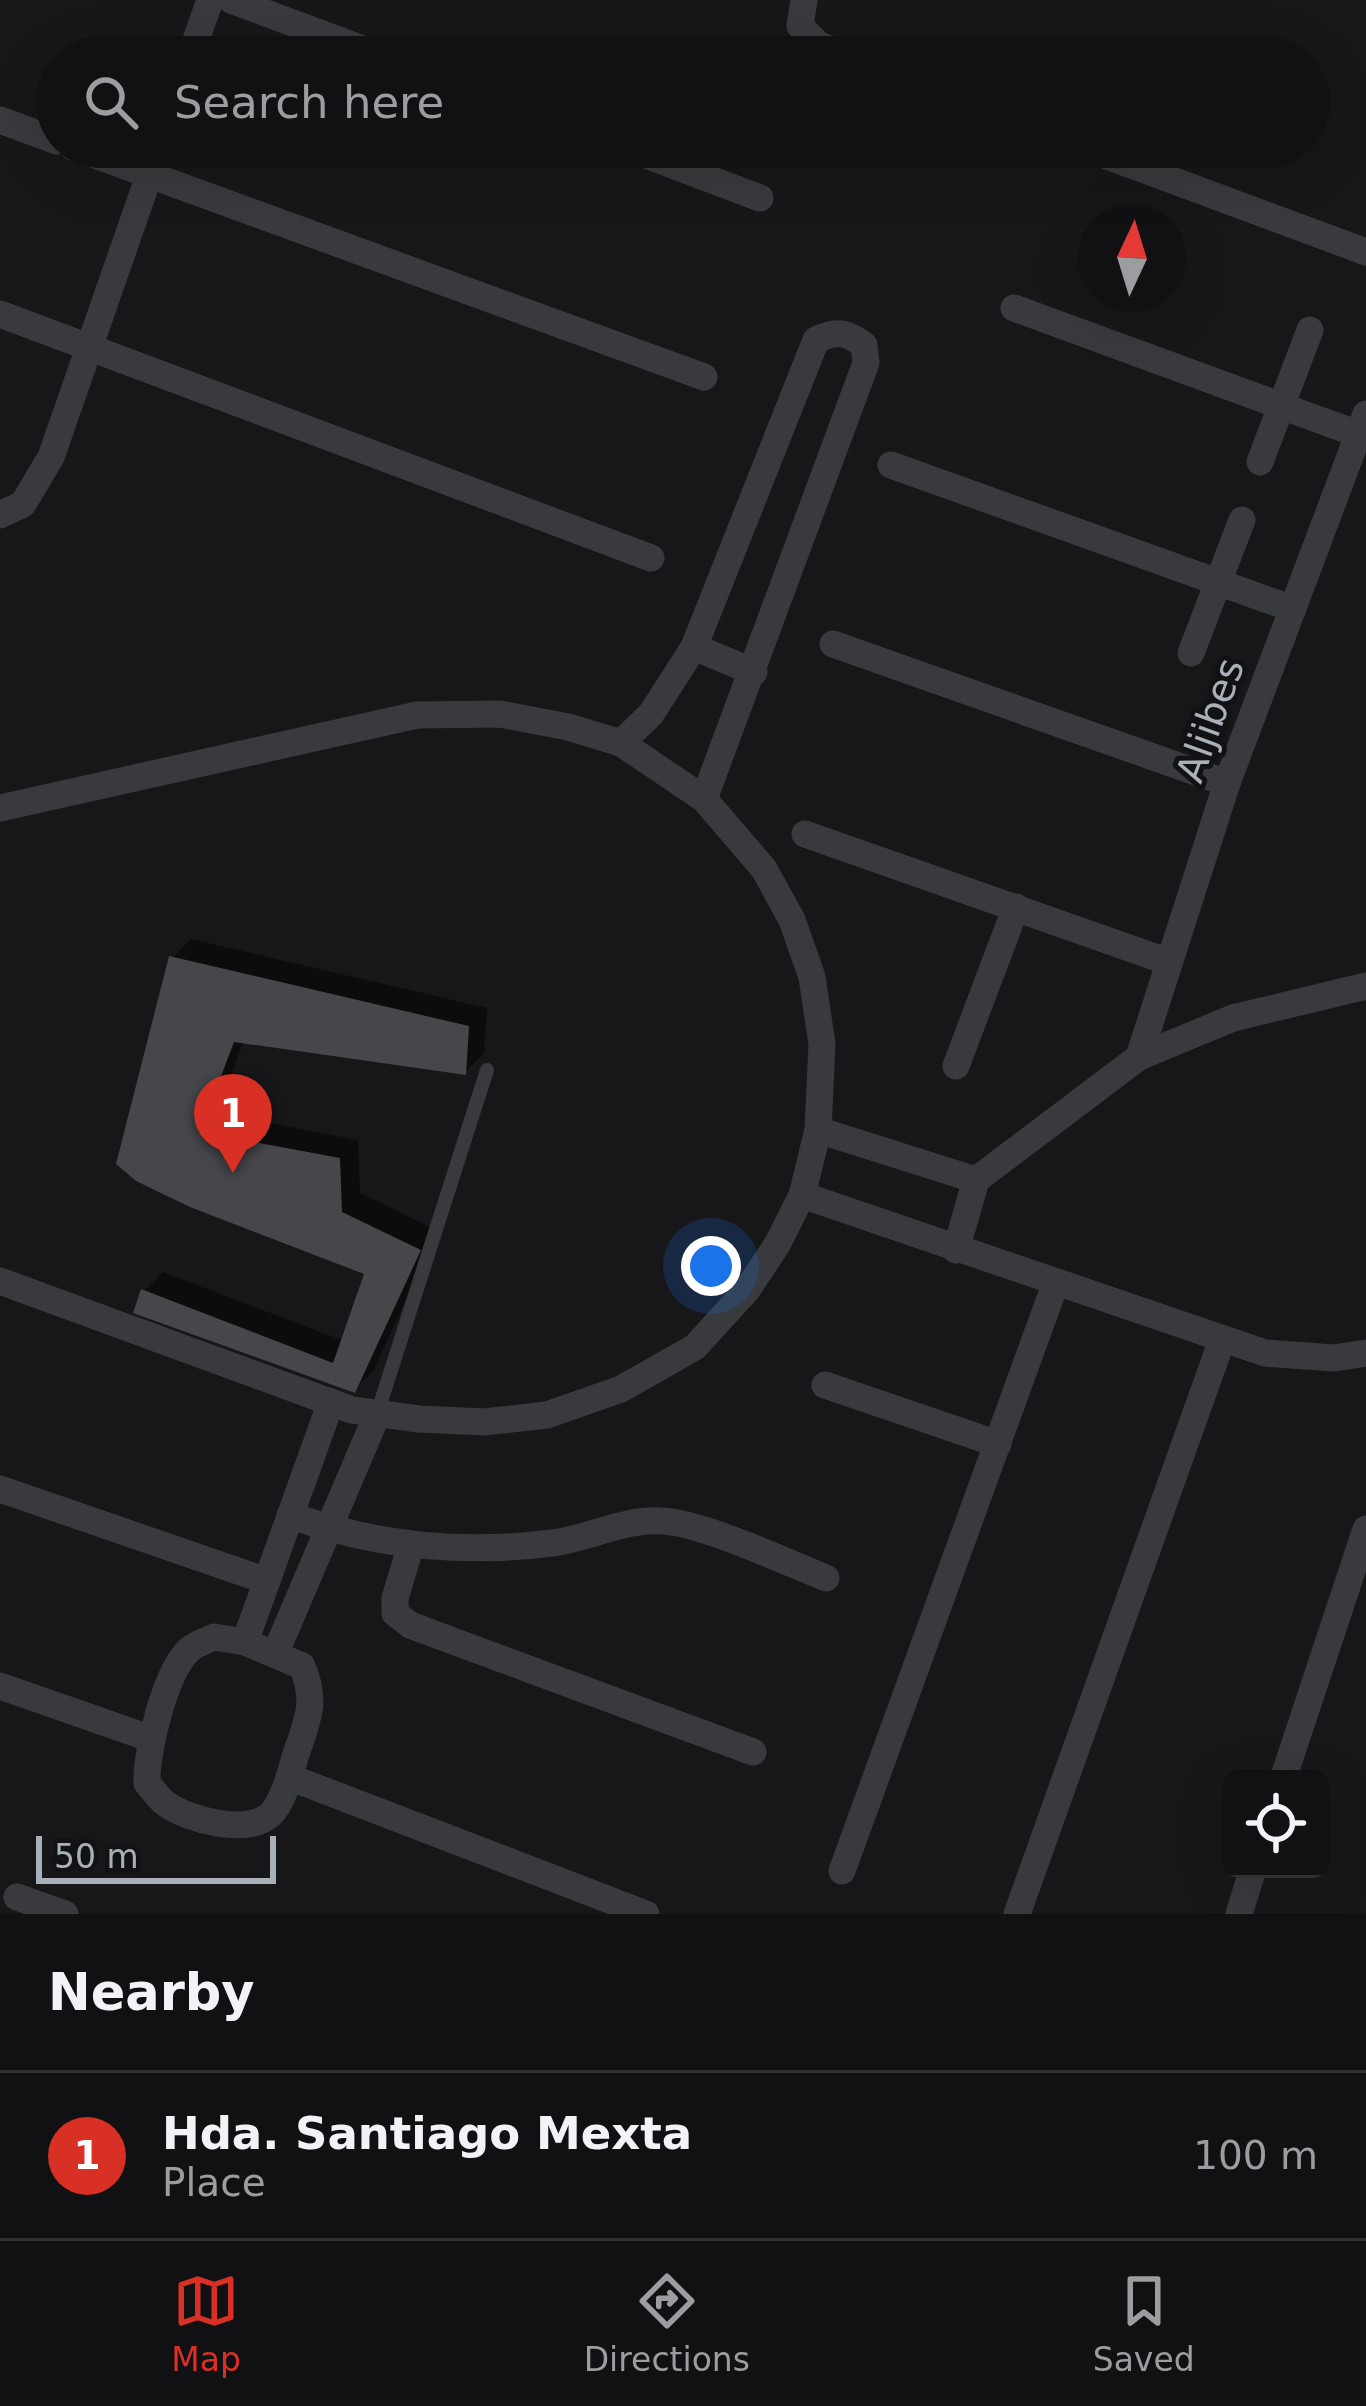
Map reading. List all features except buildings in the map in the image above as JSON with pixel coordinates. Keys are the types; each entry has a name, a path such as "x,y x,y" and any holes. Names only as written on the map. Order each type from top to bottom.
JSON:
{"street":[{"path":"197,36 210,0"},
{"path":"231,0 327,36"},
{"path":"804,0 800,26 810,36"},
{"path":"0,120 36,133"},
{"path":"130,168 704,377"},
{"path":"0,515 23,504 51,457 152,168"},
{"path":"682,168 760,197"},
{"path":"1140,168 1366,252"},
{"path":"1014,308 1281,406 1362,424"},
{"path":"0,314 652,558"},
{"path":"1260,462 1310,330"},
{"path":"621,743 651,714 694,647 816,340 831,332 850,334 864,345 866,363 704,799"},
{"name":"Aljibes","path":"1139,1057 1227,784 1362,424"},
{"path":"891,465 1293,609"},
{"path":"1191,653 1242,520"},
{"path":"833,644 1227,784"},
{"path":"694,647 754,672"},
{"path":"0,808 417,715 500,715 568,727 621,743 704,799 764,869 792,920 812,976 823,1044 818,1130 802,1195 778,1244 747,1290 695,1347 621,1389 547,1415 505,1420 377,1414 331,1402 0,1281"},
{"path":"805,833 1169,962"},
{"path":"956,1066 1016,907"},
{"path":"956,1250 976,1180 1139,1057 1233,1018 1366,985"},
{"path":"818,1130 976,1180"},
{"path":"802,1195 1265,1353 1334,1358 1366,1353"},
{"path":"842,1870 1056,1282"},
{"path":"1017,1914 1222,1340"},
{"path":"824,1385 998,1444"},
{"path":"245,1642 331,1402"},
{"path":"276,1652 377,1414"},
{"path":"0,1490 267,1581"},
{"path":"290,1515 328,1529 412,1545 486,1549 541,1544 628,1523 663,1521 826,1578"},
{"path":"1286,1770 1366,1529"},
{"path":"412,1545 394,1598 395,1613 410,1625 753,1752"},
{"path":"214,1637 276,1652 302,1666 312,1689 309,1717 271,1814 247,1825 227,1826 167,1805 147,1784 146,1758 175,1670 190,1648 214,1637"},
{"path":"0,1686 152,1739"},
{"path":"289,1777 646,1914"},
{"path":"1238,1914 1250,1878"},
{"path":"17,1897 65,1914"}],"lane":[{"path":"377,1414 487,1070"}],"place":[{"name":"Hda. Santiago Mexta","path":"233,1173"}]}
